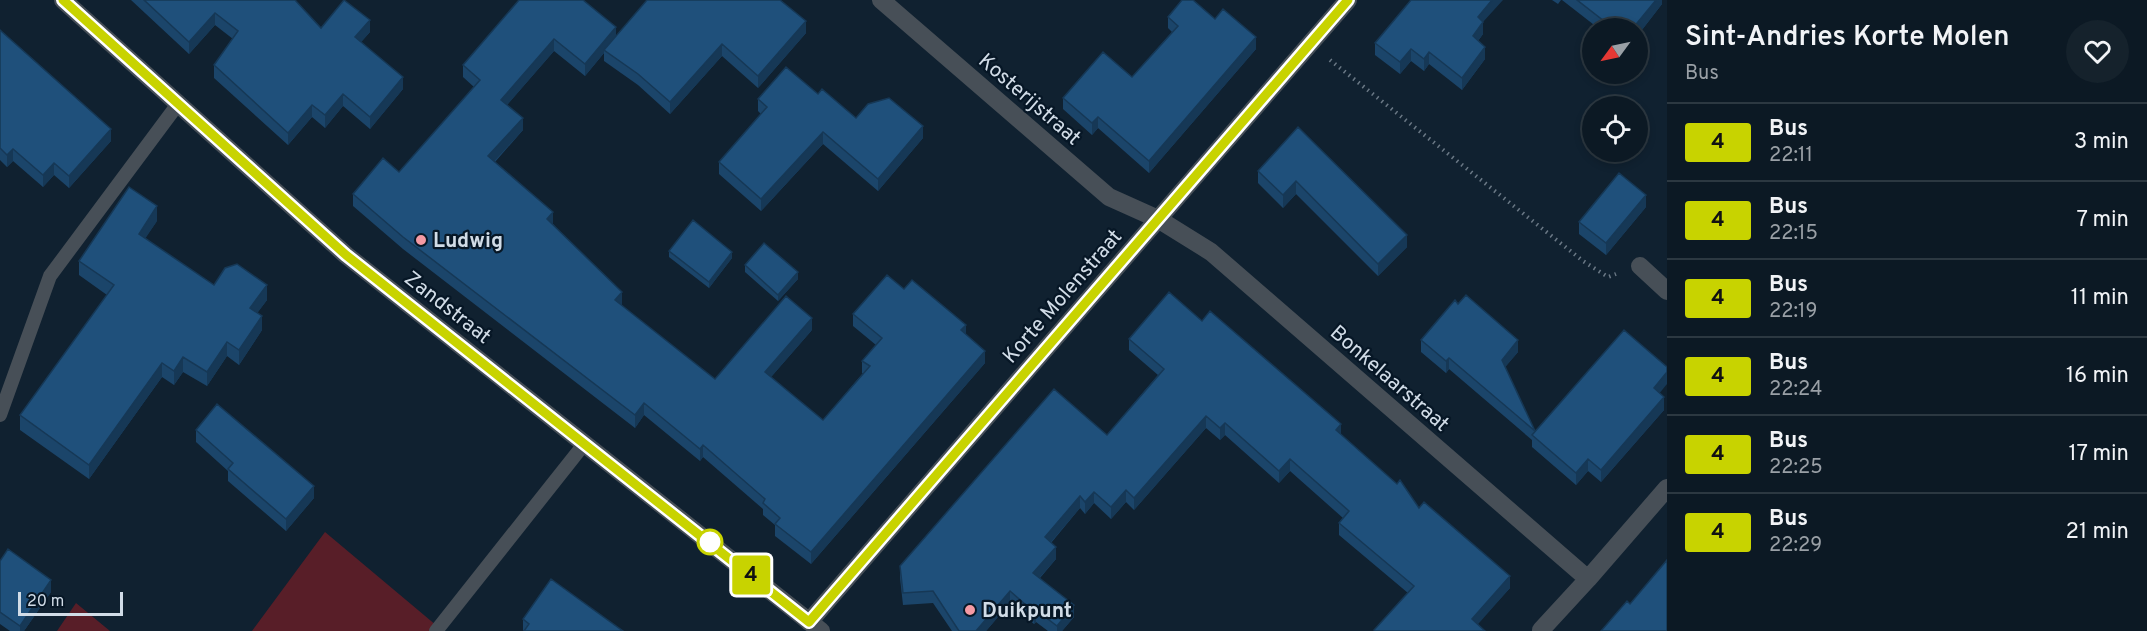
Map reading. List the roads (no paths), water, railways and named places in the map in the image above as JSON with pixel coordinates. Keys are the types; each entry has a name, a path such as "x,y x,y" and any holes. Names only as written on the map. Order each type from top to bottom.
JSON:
{"street":[{"name":"Zandstraat","path":"63,0 346,255 815,627"},
{"name":"Kosterijstraat","path":"881,0 1109,197 1158,219"},
{"name":"Korte Molenstraat","path":"815,627 1158,219 1348,0"},
{"name":"Bonkelaarstraat","path":"1158,219 1211,252 1588,579"},
{"path":"1640,266 1667,291"},
{"path":"1541,630 1667,488"}],"lane":[{"path":"0,415 50,276 178,104"},
{"path":"436,631 585,443"}],"place":[{"name":"Ludwig","path":"421,240"},
{"name":"Duikpunt","path":"970,610"}]}
